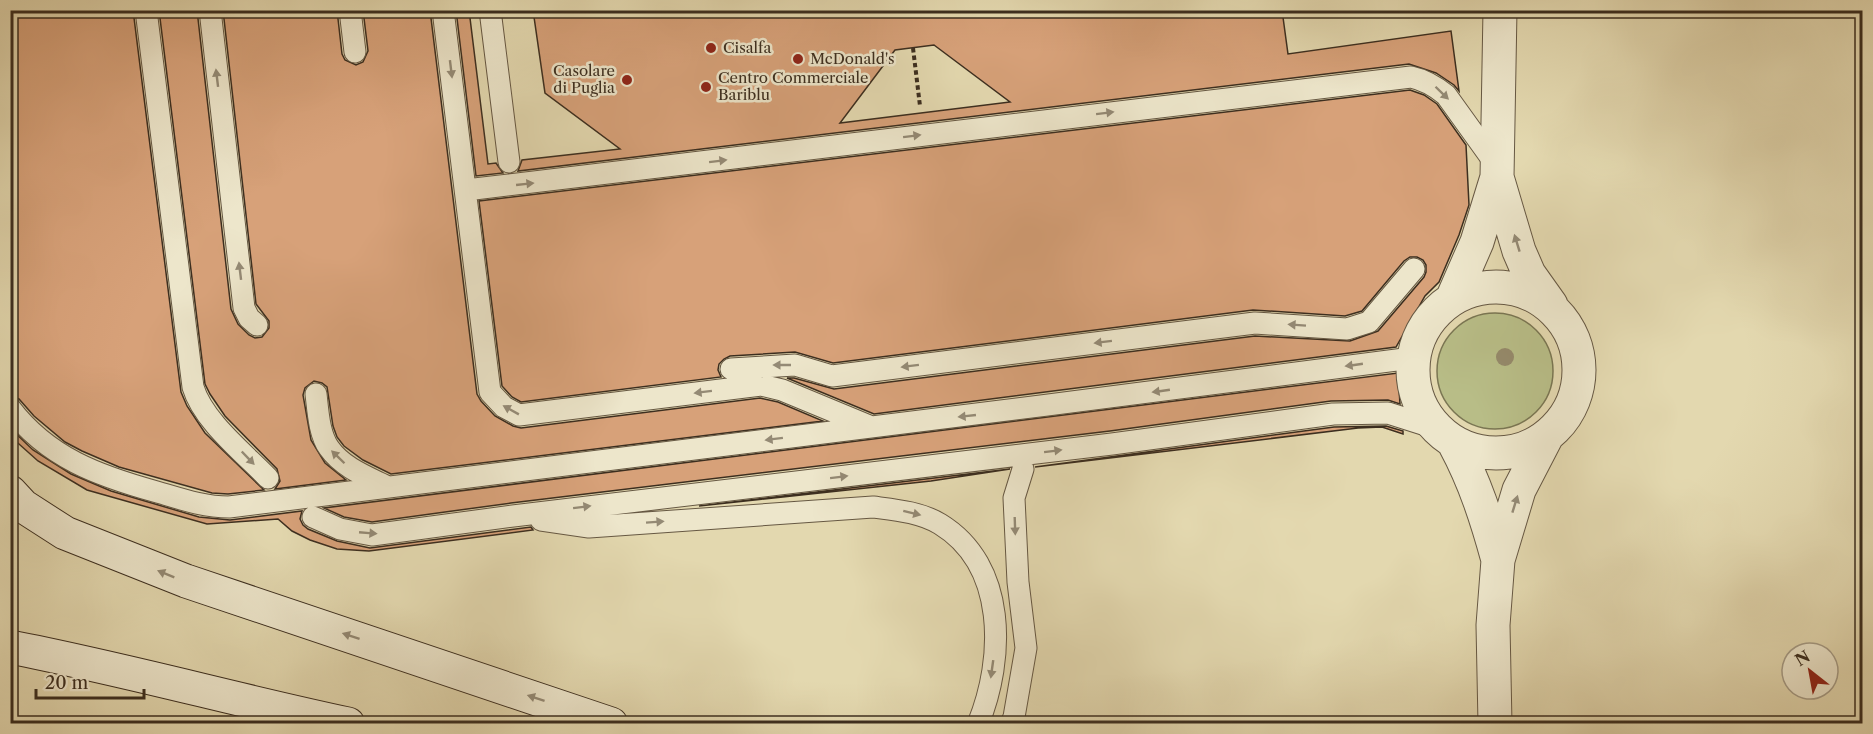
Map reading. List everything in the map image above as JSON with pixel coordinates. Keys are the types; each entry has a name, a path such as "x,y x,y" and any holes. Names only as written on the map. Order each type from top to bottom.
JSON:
{"street":[{"path":"1495,723 1493,625 1498,560 1519,490 1547,436 1563,420 1569,409 1580,376 1578,353 1570,330 1529,274 1519,251 1498,172 1500,10"},
{"path":"1498,172 1477,242 1453,297 1426,323 1412,358 1414,394 1470,472 1498,560"},
{"path":"1453,297 1489,286 1525,291 1556,311"},
{"path":"1444,436 1486,454 1518,451 1547,436"},
{"path":"10,492 23,506 65,533 186,581 611,723"},
{"path":"10,648 87,662 215,694 348,723"},
{"path":"215,694 275,723"}],"lane":[{"path":"146,10 169,185 190,376 196,398 218,427 268,478"},
{"path":"210,10 244,308 249,318 257,325"},
{"path":"350,10 356,52"},
{"path":"443,10 490,392 504,407 519,416 761,385 782,390 870,426"},
{"path":"490,10 509,162"},
{"path":"466,190 1411,76 1430,83 1446,95 1498,172"},
{"path":"731,369 766,365 795,365 832,376 1255,322 1347,328 1369,322 1414,269"},
{"path":"10,408 35,435 59,455 114,480 199,505 229,507 870,426 1038,408 1412,358"},
{"path":"316,394 319,420 329,448 350,468 388,487"},
{"path":"313,517 340,529 372,535 1333,414 1388,413 1444,436"},
{"path":"1011,723 1026,648 1018,582 1014,498 1023,469"},
{"path":"513,516 589,527 873,507 914,513 939,523 959,539 975,557 988,581 994,611 996,642 992,676 978,723"}],"path":[{"path":"913,48 924,135"}],"green space":[{"path":"1495,313 1517,317 1536,330 1549,349 1553,371 1549,393 1536,412 1517,425 1495,429 1473,425 1454,412 1441,393 1437,371 1441,349 1454,330 1473,317"}],"building":[{"path":"10,10 133,10 181,392 187,406 205,433 264,490 228,494 212,493 119,467 65,442 34,416 19,399 10,396"},
{"path":"159,10 197,10 231,309 238,324 249,335 255,338 262,337 269,328 269,321 256,304 223,10 337,10 342,54 345,60 356,65 363,62 368,51 363,10 430,10 477,394 495,416 521,428 760,398 778,402 823,421 391,474 363,460 344,446 333,426 327,387 314,381 305,388 303,395 311,440 325,463 346,480 275,489 280,481 277,469 225,416 205,384"},
{"path":"456,10 469,10 488,164 496,163 503,173 476,176"},
{"name":"Centro Commerciale Bariblu","path":"533,10 1282,10 1288,54 1451,31 1459,91 1436,73 1409,64 518,171 522,160 620,149 545,93","holes":["934,45 1010,102 840,123 895,50"]},
{"path":"1410,90 1424,95 1437,104 1466,145 1469,205 1439,282 1425,296 1396,347 874,414 787,378 834,389 1255,336 1350,341 1378,331 1424,277 1426,265 1417,257 1410,257 1404,261 1362,311 1345,316 1253,310 833,363 795,352 730,356 719,364 718,370 721,377 521,402 512,397 502,386 479,201"},
{"path":"1398,373 1400,404 1388,400 1331,401 1110,431 511,503 372,522 344,517 324,508"},
{"path":"1386,426 1403,431 1403,434 1382,427 1358,428 1035,467 1334,427"},
{"path":"10,428 33,450 71,474 111,491 199,517 230,520 302,511 300,519 308,529 337,541 370,548 531,527 533,530 369,551 337,549 310,540 292,531 278,519 207,524 87,490 38,461 10,436"},
{"path":"1010,469 931,481 699,506"}],"place":[{"name":"Cisalfa","path":"711,48"},
{"name":"McDonald's","path":"798,59"},
{"name":"Casolare di Puglia","path":"627,80"},
{"name":"Centro Commerciale Bariblu","path":"706,87"}]}
